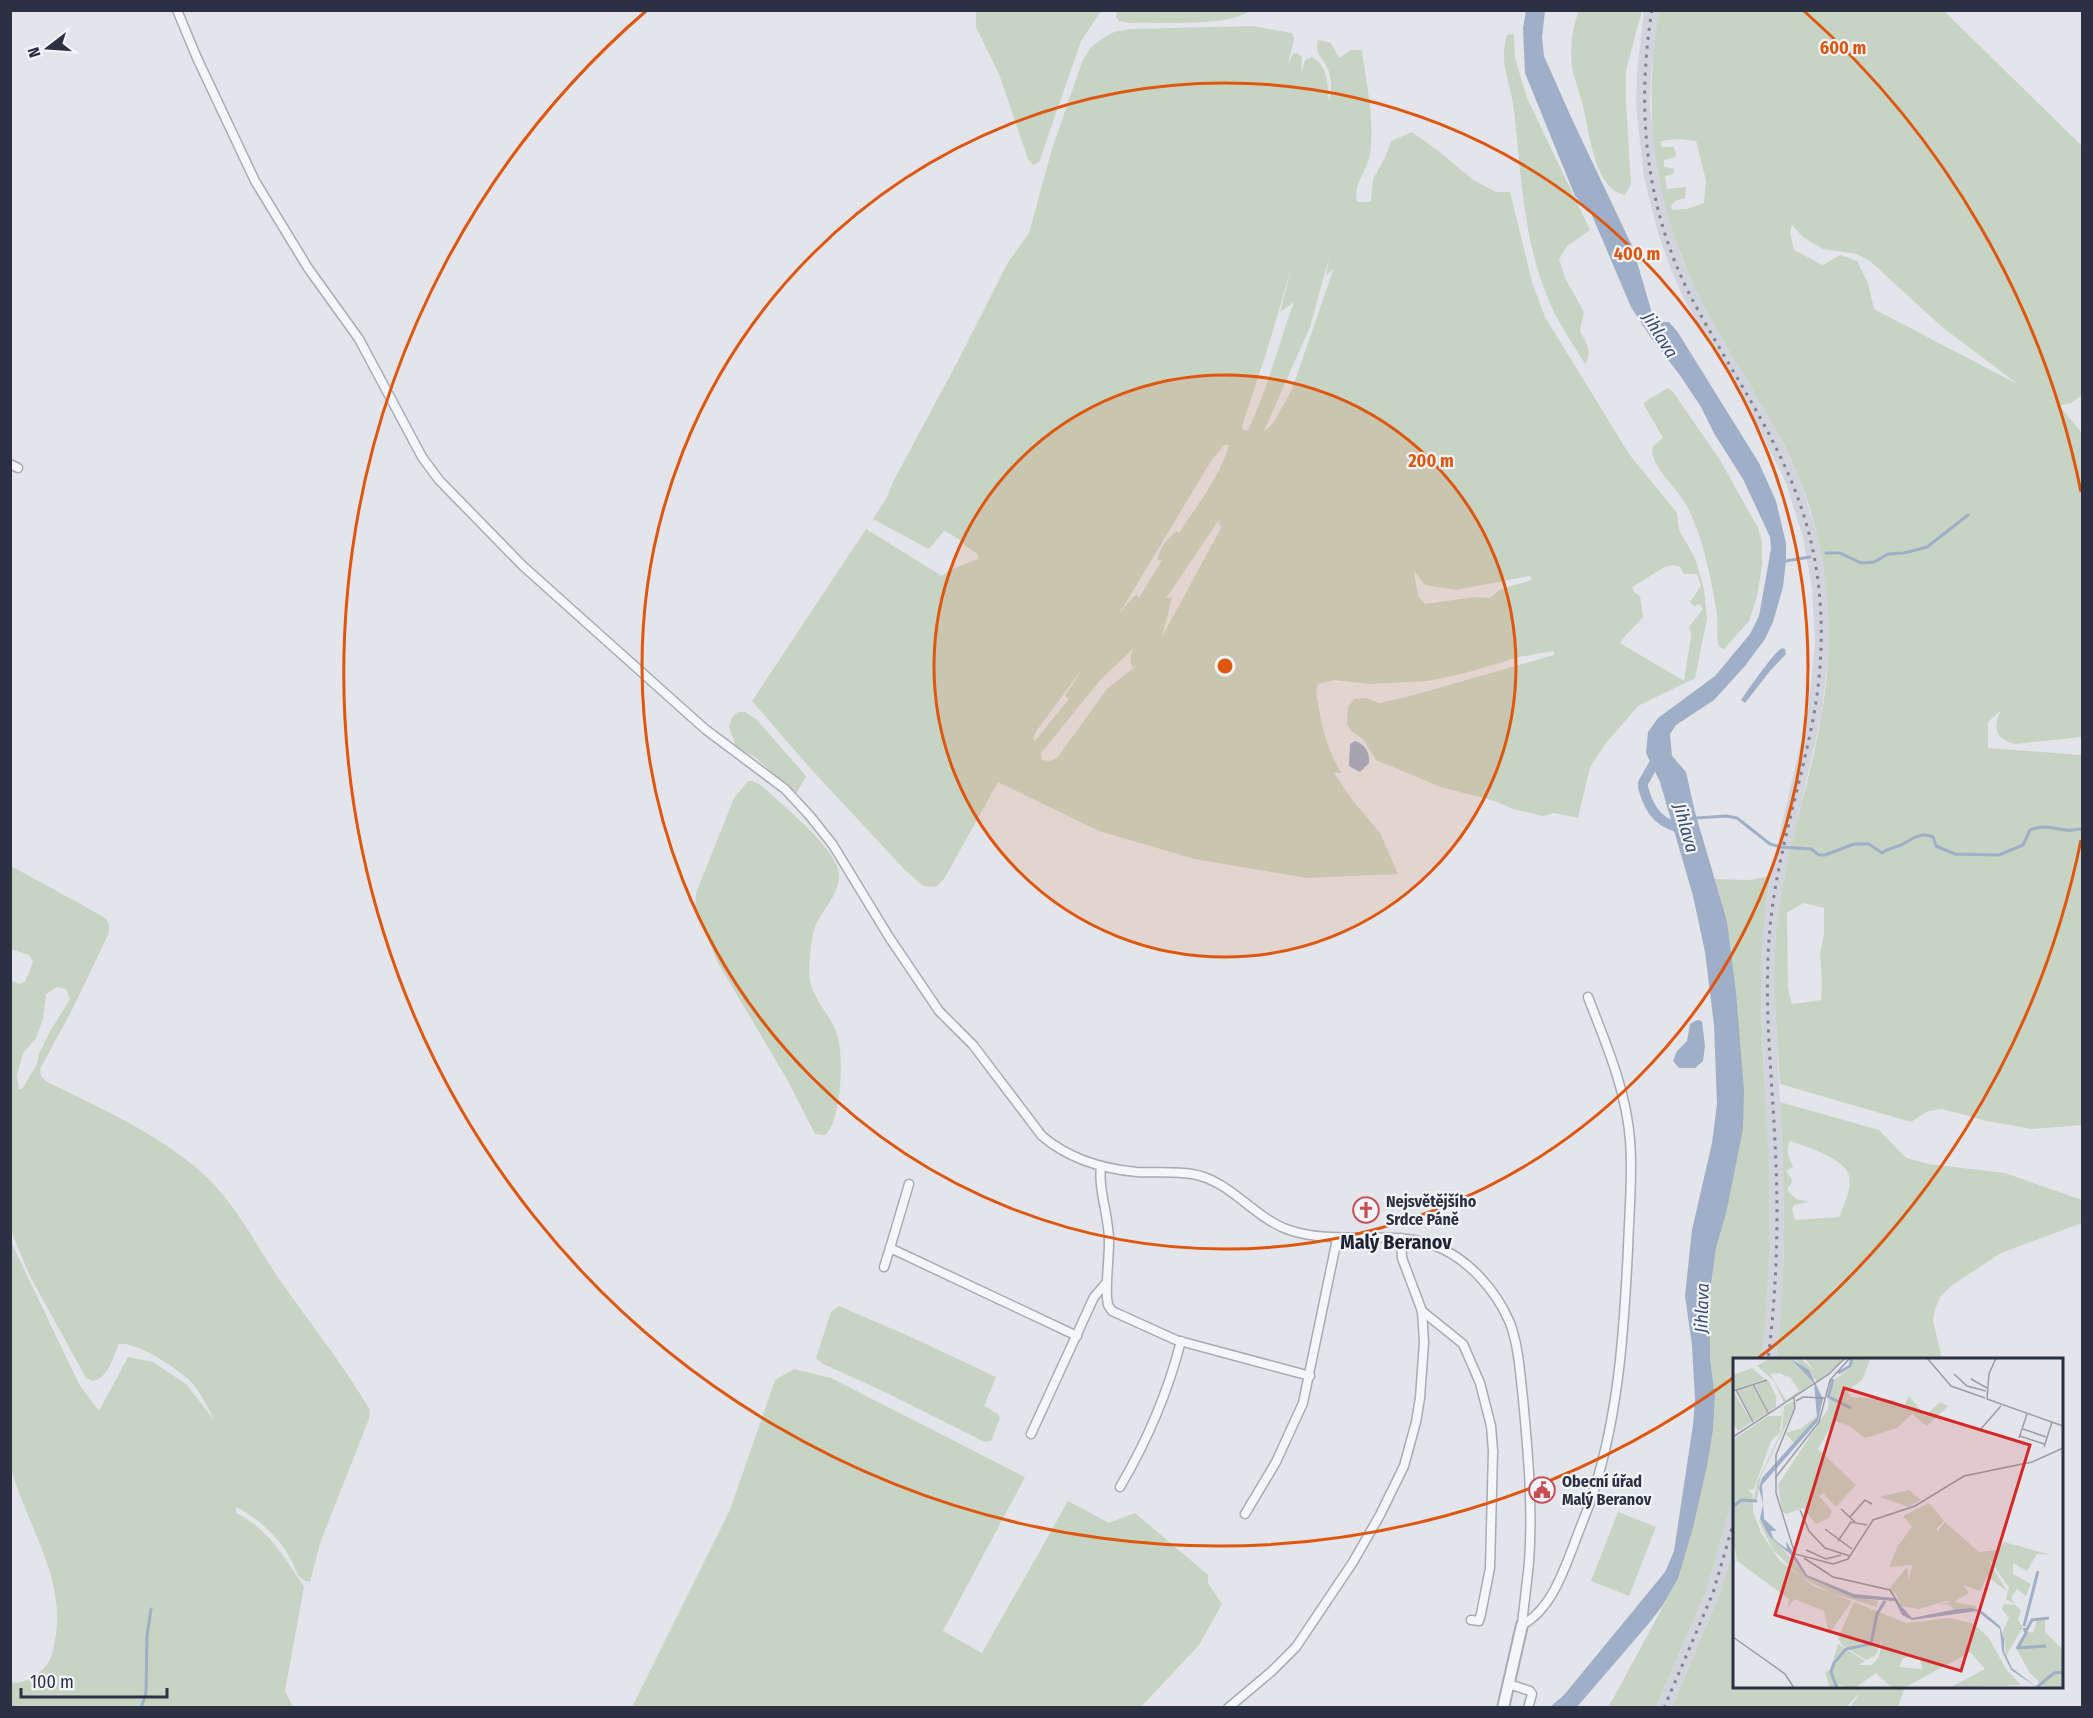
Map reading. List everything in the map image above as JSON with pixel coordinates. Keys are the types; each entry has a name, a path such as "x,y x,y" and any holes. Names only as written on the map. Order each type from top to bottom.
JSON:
{"street":[{"path":"177,10 255,181 303,259 359,339 422,457 439,480 524,566 697,722 785,789 810,816 832,845 889,937 939,1011 973,1046 1034,1127 1052,1144 1071,1155 1101,1166 1137,1172 1193,1174 1219,1185 1288,1230 1337,1239 1401,1238 1435,1245 1465,1263 1499,1302 1515,1339 1525,1427 1530,1528 1522,1625 1503,1707"},
{"path":"1522,1625 1533,1618 1546,1602 1564,1569 1587,1510 1604,1452 1621,1362 1631,1175 1630,1141 1623,1093 1588,997"},
{"path":"1101,1166 1099,1180 1107,1216 1109,1241 1106,1282 1108,1305 1112,1311 1160,1334 1181,1341 1310,1376"},
{"path":"884,1267 909,1184"},
{"path":"1228,1707 1280,1664 1296,1647 1353,1562 1404,1466 1420,1398 1424,1342 1422,1311 1402,1258 1401,1238"},
{"path":"1245,1514 1276,1462 1299,1414 1310,1376 1337,1239"},
{"path":"890,1248 1077,1336"},
{"path":"1031,1434 1094,1297 1106,1282"},
{"path":"1422,1311 1463,1344 1480,1383 1491,1426 1493,1451 1490,1568 1479,1620 1471,1620"},
{"path":"1120,1487 1162,1400 1174,1370 1181,1341"},
{"path":"1509,1684 1530,1691 1532,1694 1528,1707"}],"shaded area":[{"path":"1644,11 1659,11 1651,73 1650,105 1658,175 1672,229 1683,262 1715,324 1768,413 1799,478 1817,534 1827,587 1829,644 1822,713 1784,879 1776,942 1775,997 1785,1209 1782,1302 1776,1358 1761,1358 1767,1301 1770,1209 1760,967 1764,910 1770,876 1808,711 1815,644 1812,589 1803,537 1786,483 1755,420 1683,297 1658,233 1644,177 1636,106 1637,72"},
{"path":"1733,1497 1733,1551 1719,1596 1672,1707 1656,1708 1706,1591"}],"green space":[{"path":"1117,10 1250,11 1240,16 1210,22 1129,23 1119,21 1116,17"},
{"path":"976,11 1101,11 1081,41 1039,162 1033,165 1028,159 999,74 976,27"},
{"path":"1579,11 1642,11 1626,70 1631,184 1625,195 1606,182 1600,171 1574,76 1572,38"},
{"path":"1659,11 1944,11 2082,146 2082,395 2071,403 2058,406 2082,433 2082,737 2015,744 2008,742 1997,731 1996,726 2001,710 1988,722 1988,748 2082,755 2082,1125 2032,1129 1987,1121 1942,1109 1928,1111 1911,1122 1780,1084 1775,997 1776,932 1788,861 1822,713 1829,646 1825,579 1817,535 1799,479 1774,426 1694,286 1679,249 1658,172 1653,133 1654,53","holes":["1678,139 1696,141 1706,181 1704,203 1687,209 1672,210 1671,206 1675,201 1685,198 1686,187 1667,189 1665,176 1673,174 1675,169 1664,167 1664,160 1675,157 1676,154 1674,147 1662,147 1660,142","1792,225 1803,237 1823,249 1857,254 1870,261 1942,327 2019,385 1874,309 1868,283 1857,261 1840,255 1823,265 1794,250 1790,232","1804,903 1824,908 1824,933 1820,955 1821,1000 1792,1004 1788,989 1787,912"]},
{"path":"1252,26 1292,33 1294,39 1288,64 1293,54 1297,53 1302,57 1301,74 1305,60 1312,57 1318,61 1326,76 1329,101 1330,75 1318,52 1318,40 1331,43 1339,58 1351,50 1362,50 1371,115 1371,141 1369,160 1358,184 1357,202 1371,202 1373,179 1385,158 1391,141 1412,132 1473,180 1496,192 1510,192 1532,282 1545,317 1629,454 1677,513 1679,530 1695,558 1704,589 1707,619 1695,678 1638,706 1606,743 1590,767 1578,818 1554,813 1543,816 1441,787 1376,760 1363,739 1351,731 1347,724 1348,707 1354,699 1366,698 1379,703 1407,697 1554,655 1554,651 1519,657 1428,681 1371,684 1333,680 1318,684 1316,690 1324,733 1341,773 1334,773 1353,801 1380,833 1398,874 1306,878 1195,859 1099,831 998,782 944,879 936,887 923,886 904,869 810,768 752,701 866,529 942,576 950,570 978,559 978,554 944,531 929,549 873,519 886,499 1007,264 1029,233 1052,149 1082,62 1091,47 1103,38 1114,32 1130,29","holes":["1329,258 1326,276 1334,268 1292,389 1274,422 1263,433 1310,327","1292,266 1280,312 1294,302 1255,414 1248,430 1243,430 1242,426 1268,347","1224,445 1229,445 1220,468 1200,502 1179,533 1177,531 1174,533 1162,548 1158,556 1158,560 1162,560 1139,598 1137,595 1133,597 1119,614 1211,461","1219,520 1222,526 1162,637 1172,597 1166,598","1674,565 1680,567 1684,574 1697,574 1701,586 1690,602 1694,606 1700,604 1703,609 1689,627 1691,636 1684,681 1620,643 1643,617 1640,596 1634,592 1632,587 1665,567","1414,571 1425,585 1455,590 1530,576 1532,580 1501,589 1490,598 1475,597 1425,604 1418,596","1133,649 1130,659 1132,667 1136,666 1107,689 1057,758 1050,761 1042,760 1041,753 1102,678","1083,668 1065,696 1069,699 1035,741 1033,738 1037,730"]},
{"path":"1514,34 1515,58 1527,98 1590,230 1567,246 1559,259 1565,278 1584,312 1580,331 1589,351 1585,364 1551,305 1539,274 1528,228 1512,101 1504,64 1507,35"},
{"path":"1668,388 1720,460 1758,528 1762,542 1762,566 1757,596 1749,621 1724,649 1719,647 1715,601 1698,533 1684,501 1659,468 1652,453 1653,446 1663,438 1643,403"},
{"path":"738,712 745,712 756,719 806,776 796,794 755,757 736,747 729,726 732,717"},
{"path":"748,781 761,785 816,836 834,859 838,869 839,877 835,892 815,927 812,938 809,976 818,1001 837,1034 839,1044 841,1071 838,1103 831,1128 825,1135 815,1134 788,1081 718,963 695,909 696,893 734,798"},
{"path":"11,866 107,920 108,935 72,1010 40,1069 41,1076 47,1082 147,1133 184,1158 213,1184 234,1209 279,1279 370,1410 369,1419 320,1543 310,1582 300,1577 285,1550 273,1535 260,1522 236,1507 236,1513 267,1535 304,1587 285,1691 293,1707 11,1707 11,1682 24,1681 36,1675 50,1659 53,1652 57,1617 50,1574 11,1468 11,1242 79,1384 99,1411 128,1357 153,1362 186,1384 214,1420 201,1396 187,1378 169,1364 136,1347 119,1344 107,1371 99,1379 93,1381 86,1378 30,1276 11,1231 11,980 19,984 25,982 33,962 29,955 11,949","holes":["57,987 66,989 70,999 49,1033 37,1064 22,1089 19,1089 17,1076 23,1053 36,1038 43,1019 46,994"]},
{"path":"1770,876 1762,945 1761,979 1769,1176 1768,1281 1761,1358 1733,1358 1733,1497 1706,1591 1656,1707 1608,1708 1678,1579 1693,1528 1713,1430 1715,1396 1710,1359 1710,1292 1716,1248 1726,1214 1739,1040 1736,991 1727,921 1715,879 1749,880"},
{"path":"1780,1102 1879,1130 1906,1158 1929,1164 2005,1173 2082,1200 2082,1223 2001,1253 1951,1286 1941,1296 1933,1320 1942,1358 1776,1358 1782,1295 1784,1199","holes":["1790,1141 1833,1159 1846,1170 1849,1176 1847,1197 1839,1217 1795,1220 1792,1209 1794,1205 1809,1202 1797,1199 1788,1192 1792,1179 1786,1171 1793,1167 1788,1151"]},
{"path":"839,1306 996,1377 984,1406 998,1414 1000,1418 991,1441 985,1442 823,1364 816,1358 831,1312"},
{"path":"794,1369 831,1378 1025,1477 943,1631 982,1653 1068,1501 1109,1523 1135,1513 1208,1575 1208,1583 1222,1604 1199,1645 1141,1707 632,1707 730,1510 775,1380"},
{"path":"1618,1512 1656,1527 1629,1596 1591,1581"},
{"path":"1733,1551 1733,1688 1905,1688 1898,1707 1850,1707 1861,1692 1846,1707 1672,1707 1719,1596"}],"water":[{"name":"Jihlava","path":"1526,11 1545,11 1542,37 1544,56 1633,248 1654,320 1669,322 1677,331 1759,463 1776,501 1786,543 1783,587 1773,622 1765,639 1745,666 1714,700 1676,725 1670,734 1672,756 1686,772 1695,812 1727,921 1736,991 1744,1090 1743,1129 1726,1214 1716,1248 1710,1292 1710,1359 1715,1396 1713,1430 1707,1466 1693,1528 1678,1579 1650,1622 1576,1708 1550,1707 1564,1695 1665,1572 1674,1551 1695,1400 1692,1345 1685,1296 1692,1230 1712,1143 1717,1104 1714,1025 1705,952 1693,896 1660,782 1646,753 1648,732 1658,718 1715,676 1750,634 1759,616 1771,549 1770,537 1743,479 1715,435 1701,407 1631,307 1591,213 1575,196 1525,73 1523,28"},
{"path":"1782,648 1785,649 1786,654 1745,703 1741,700"},
{"path":"1355,741 1366,749 1369,756 1369,763 1360,772 1349,766 1350,744"},
{"path":"1697,1020 1702,1021 1705,1046 1703,1061 1695,1068 1679,1068 1673,1061 1677,1051 1687,1041 1690,1024"}],"waterway":[{"path":"1826,553 1840,553 1861,563 1874,562 1888,554 1904,553 1927,547 1968,515"},
{"path":"1783,559 1786,561 1810,557"},
{"path":"1643,783 1659,755"},
{"name":"Jihlava","path":"1643,787 1649,804 1658,817 1671,825 1688,830"},
{"name":"Jihlava","path":"1696,818 1726,816 1737,818 1770,844 1811,849 1819,855 1854,844 1869,844 1882,853 1923,835 1933,837 1936,846 1955,854 1999,855 2023,845 2030,830 2035,828 2082,829"},
{"path":"141,1708 146,1693 147,1636 151,1609"}],"railway":[{"path":"1652,10 1647,47 1645,120 1648,157 1663,228 1675,263 1691,297 1763,424 1795,489 1815,561 1820,599 1821,657 1817,695 1776,883 1769,940 1768,1016 1777,1224 1768,1358"},
{"path":"1664,1708 1713,1593 1733,1524"}],"place":[{"name":"Nejsvětějšího Srdce Páně","path":"1366,1210"},
{"name":"Obecní úřad Malý Beranov","path":"1542,1490"}],"district":[{"name":"Malý Beranov","path":"1396,1242"}]}
